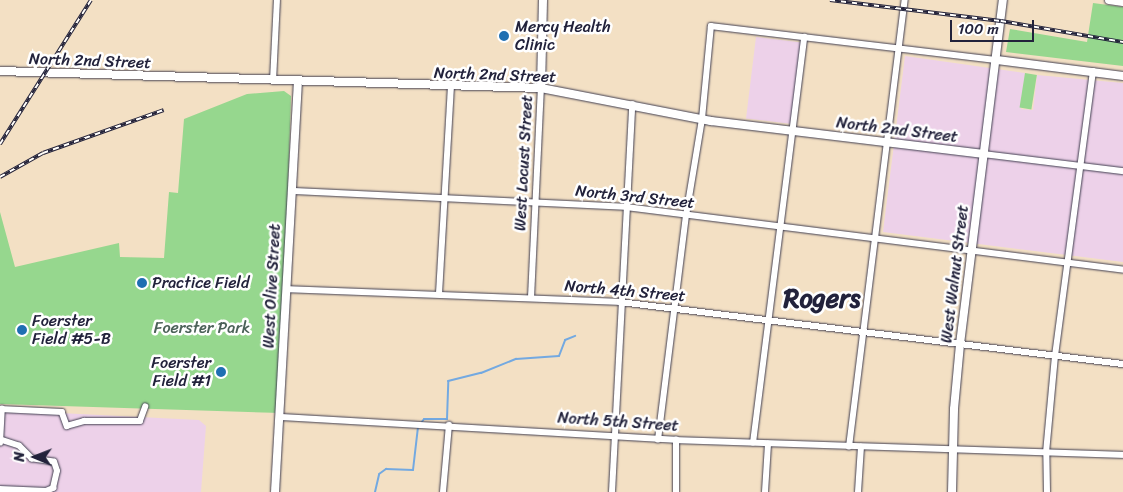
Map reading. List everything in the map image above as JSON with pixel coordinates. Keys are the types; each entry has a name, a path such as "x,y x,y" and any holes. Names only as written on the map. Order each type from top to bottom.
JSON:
{"main road":[{"name":"West Locust Street","path":"541,88 543,0"},
{"name":"West Walnut Street","path":"952,492 954,409 960,344 1003,0"},
{"path":"1109,0 1123,2"},
{"path":"997,60 1123,76"},
{"name":"North 2nd Street","path":"0,71 273,82 541,88 702,119 984,154"},
{"name":"West Olive Street","path":"275,492 298,82"}],"street":[{"path":"273,82 277,0"},
{"path":"849,447 866,332 905,0"},
{"path":"658,440 686,216 702,119 711,26 997,60"},
{"path":"753,443 804,37"},
{"path":"1047,492 1046,454 1055,356 1093,72"},
{"path":"439,294 451,86"},
{"name":"West Locust Street","path":"531,298 541,88"},
{"path":"612,492 620,302 632,104"},
{"path":"984,154 1123,171"},
{"name":"North 3rd Street","path":"292,191 626,207 1123,270"},
{"name":"North 4th Street","path":"286,289 620,302 1123,364"},
{"path":"0,489 46,491 53,488 57,471 54,462 32,459 19,446 0,441 1,409 62,412 67,426 84,421 140,420 145,407"},
{"name":"North 5th Street","path":"280,417 449,425 658,440 1123,456"},
{"path":"444,492 449,425"},
{"path":"676,440 676,492"},
{"path":"765,492 768,444"},
{"path":"858,492 861,447"}],"shaded area":[{"path":"756,37 802,43 792,124 746,118"},
{"path":"905,56 1025,73 1021,109 1033,110 1037,75 1123,83 1123,262 883,232"},
{"path":"0,410 199,420 206,426 201,492 0,492"}],"green space":[{"path":"1093,3 1123,7 1123,66 1006,52 1010,29 1087,42"},
{"path":"1025,73 1037,75 1031,109 1020,108"},
{"name":"Foerster Park","path":"284,91 291,96 281,413 0,404 0,212 15,267 119,243 120,257 164,258 169,192 178,193 184,119 247,94"}],"waterway":[{"path":"421,423 424,419 447,419 448,381 481,373 516,359 559,356 565,340 575,336"},
{"path":"375,492 379,474 386,469 413,470 418,427"}],"railway":[{"path":"0,144 91,0"},
{"path":"830,0 1001,21 1123,42"},
{"path":"0,177 43,153 164,110"}],"place":[{"name":"Mercy Health Clinic","path":"504,36"},
{"name":"Practice Field","path":"142,283"},
{"name":"Foerster Field #5-B","path":"22,330"},
{"name":"Foerster Field #1","path":"221,372"}],"district":[{"name":"Rogers","path":"822,299"}]}
